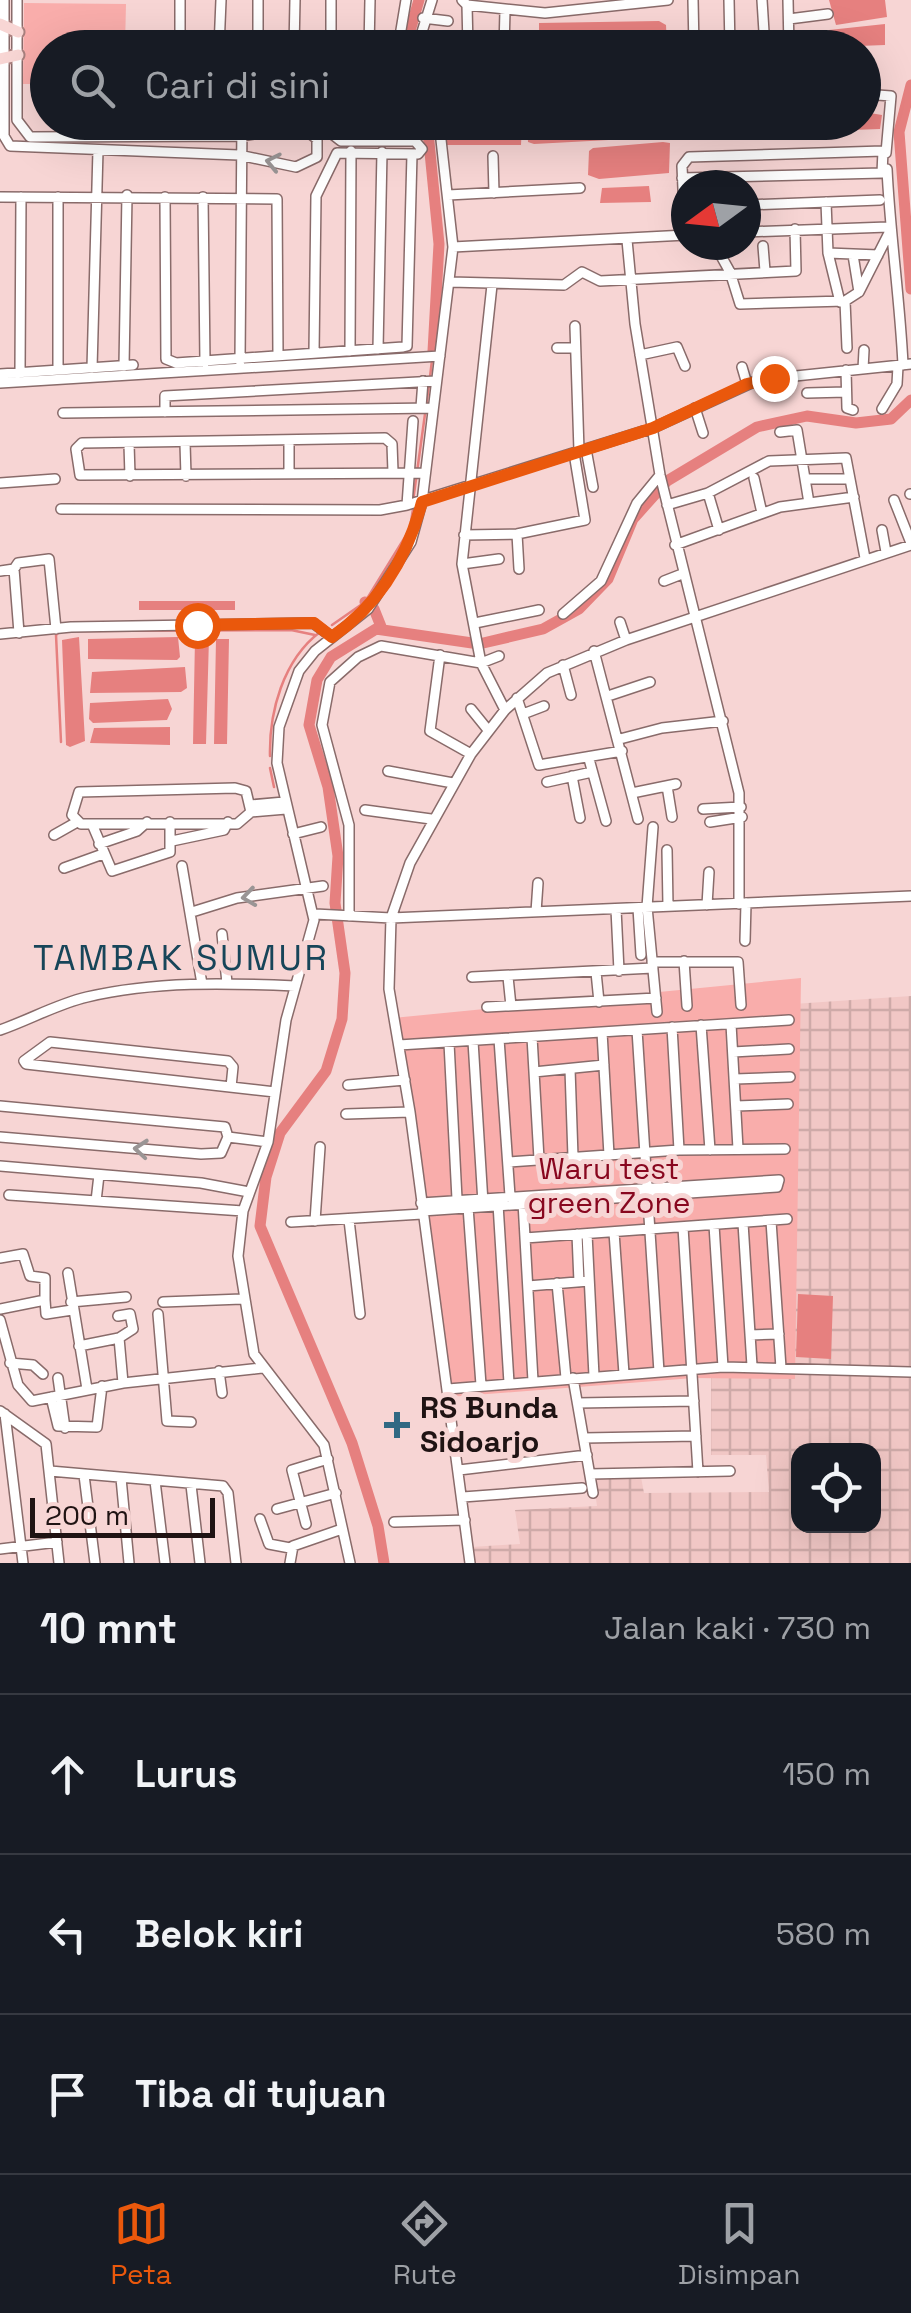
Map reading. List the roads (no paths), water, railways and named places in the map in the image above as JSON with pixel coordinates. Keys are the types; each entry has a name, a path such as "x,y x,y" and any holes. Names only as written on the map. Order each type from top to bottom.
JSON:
{"main road":[{"path":"2,24 18,32"}],"street":[{"path":"4,0 2,24 17,120 30,136 30,149"},
{"path":"17,0 18,32 9,56 4,136 10,146 239,155 296,167 316,157"},
{"path":"180,0 180,30"},
{"path":"220,0 220,30"},
{"path":"258,0 258,30"},
{"path":"294,30 295,0"},
{"path":"331,0 331,30"},
{"path":"369,30 370,0"},
{"path":"401,30 406,0"},
{"path":"421,30 432,0"},
{"path":"466,30 465,3 545,13 668,0"},
{"path":"692,0 693,30"},
{"path":"729,0 730,30"},
{"path":"762,0 764,30"},
{"path":"788,0 789,30"},
{"path":"504,30 505,10"},
{"path":"789,19 828,14"},
{"path":"424,18 448,21"},
{"path":"881,95 892,96 886,139 888,230 905,364 882,409"},
{"path":"92,368 98,140"},
{"path":"240,361 241,140"},
{"path":"316,157 317,140"},
{"path":"314,353 316,196 337,153 412,154 421,152 422,145 340,140"},
{"path":"350,1563 328,1458 317,1432 262,1368 251,1344 238,1299 236,1209 264,1141 270,1092 314,914 285,805 276,745 288,695 305,661 328,632 370,606 411,542 420,441 453,247 441,140"},
{"path":"825,150 827,174"},
{"path":"682,170 689,158 825,150 883,151 882,173 761,176"},
{"path":"350,351 351,151"},
{"path":"378,349 382,152"},
{"path":"165,197 164,356 176,363 240,361 407,346 412,154"},
{"path":"492,156 494,193"},
{"path":"316,157 331,165"},
{"path":"448,195 580,188"},
{"path":"0,374 129,366 128,195"},
{"path":"0,196 278,199 278,355"},
{"path":"20,373 21,197"},
{"path":"58,197 58,370"},
{"path":"203,197 205,362"},
{"path":"761,204 880,200"},
{"path":"826,202 828,253 843,301 847,348"},
{"path":"450,282 564,285 582,272 600,280 797,270 795,229"},
{"path":"761,230 888,230"},
{"path":"723,260 740,304 843,301 859,292 888,230"},
{"path":"453,247 530,240 671,236"},
{"path":"628,240 640,356 666,504 722,720 741,812 744,941"},
{"path":"763,246 765,271"},
{"path":"828,253 878,255"},
{"path":"854,255 859,292"},
{"path":"492,285 462,564 480,660 505,710"},
{"path":"464,535 516,534 586,519 575,326"},
{"path":"557,348 574,348"},
{"path":"640,356 678,348 685,366"},
{"path":"863,369 864,350"},
{"path":"0,384 435,356"},
{"path":"60,509 380,510 414,504 653,428 747,384 905,364"},
{"path":"742,366 747,384"},
{"path":"846,370 847,408 853,410"},
{"path":"164,412 168,372"},
{"path":"165,396 429,381"},
{"path":"807,393 846,392"},
{"path":"63,414 426,408"},
{"path":"694,408 702,433"},
{"path":"413,421 420,441 416,473"},
{"path":"780,432 796,430 809,503"},
{"path":"392,472 388,439 82,444 76,449 78,474 416,473"},
{"path":"288,440 289,472"},
{"path":"185,443 186,476"},
{"path":"130,444 130,476"},
{"path":"580,451 593,486"},
{"path":"666,504 708,493 769,461 847,458 865,558"},
{"path":"563,614 601,581 637,503 661,478"},
{"path":"754,478 762,512"},
{"path":"0,483 55,479"},
{"path":"806,479 850,479"},
{"path":"708,493 719,530"},
{"path":"675,545 762,512 854,497"},
{"path":"470,1563 388,975 391,918 431,819 452,782 516,698 563,664 911,544 894,500"},
{"path":"882,530 886,552"},
{"path":"516,534 520,569"},
{"path":"19,633 14,569 18,563 49,559 56,629"},
{"path":"462,564 499,560"},
{"path":"0,571 14,569"},
{"path":"664,581 682,574"},
{"path":"475,623 539,610"},
{"path":"620,622 626,640"},
{"path":"0,634 56,629 314,623 328,632"},
{"path":"347,916 349,825 322,725 330,682 371,649 400,647 480,660 499,656"},
{"path":"594,652 638,819"},
{"path":"440,655 430,732 471,754"},
{"path":"563,664 571,695"},
{"path":"608,696 650,682"},
{"path":"516,698 539,765 589,760 622,751"},
{"path":"523,714 544,706"},
{"path":"471,709 488,730"},
{"path":"620,740 662,728 722,720"},
{"path":"589,760 606,820"},
{"path":"388,772 452,782"},
{"path":"547,782 592,772"},
{"path":"572,776 580,818"},
{"path":"632,792 672,785 672,817"},
{"path":"54,835 77,822 243,822 251,808 246,791 236,788 79,792 72,815 77,822"},
{"path":"251,808 285,805"},
{"path":"703,809 741,812"},
{"path":"365,810 431,819"},
{"path":"710,822 741,812"},
{"path":"64,868 137,831 147,822"},
{"path":"92,824 112,871 170,852 170,822"},
{"path":"172,841 224,830 228,822"},
{"path":"293,834 321,827"},
{"path":"641,955 642,908 653,827"},
{"path":"667,850 668,906"},
{"path":"182,866 202,984"},
{"path":"707,905 709,872"},
{"path":"536,912 538,883"},
{"path":"192,912 238,898 323,886"},
{"path":"314,914 391,918 911,896"},
{"path":"642,908 657,1012"},
{"path":"616,909 619,971"},
{"path":"222,934 227,983"},
{"path":"684,961 687,1006"},
{"path":"472,977 619,971 684,961 738,962 741,1005"},
{"path":"596,972 599,1002"},
{"path":"508,977 511,1006"},
{"path":"0,1030 88,997 202,984 295,986"},
{"path":"486,1007 656,998"},
{"path":"399,1045 789,1020"},
{"path":"731,1024 738,1149"},
{"path":"702,1026 710,1150"},
{"path":"672,1027 679,1150"},
{"path":"636,1030 659,1372"},
{"path":"602,1032 609,1155"},
{"path":"532,1037 539,1159"},
{"path":"500,1038 510,1196"},
{"path":"472,1040 483,1201"},
{"path":"230,1087 233,1068 228,1062 50,1042 24,1060 115,1074 270,1092"},
{"path":"448,1043 456,1199"},
{"path":"733,1052 789,1049"},
{"path":"115,1074 118,1050"},
{"path":"534,1072 604,1065"},
{"path":"570,1069 574,1158"},
{"path":"734,1079 790,1076"},
{"path":"348,1085 405,1080"},
{"path":"736,1106 788,1104"},
{"path":"0,1106 225,1127 228,1137 218,1154 0,1137"},
{"path":"346,1114 410,1112"},
{"path":"228,1137 264,1141"},
{"path":"315,1221 320,1147"},
{"path":"509,1162 679,1150 785,1149"},
{"path":"0,1166 241,1189"},
{"path":"96,1201 99,1175"},
{"path":"360,1314 350,1216 468,1207 510,1196 570,1195 782,1184 778,1180 716,1187"},
{"path":"200,1206 201,1183"},
{"path":"236,1209 241,1189"},
{"path":"10,1195 236,1209"},
{"path":"422,1209 456,1199 498,1204 570,1195"},
{"path":"523,1202 533,1381"},
{"path":"498,1204 509,1383"},
{"path":"468,1207 481,1385"},
{"path":"525,1238 787,1219"},
{"path":"291,1222 349,1220"},
{"path":"770,1221 781,1368"},
{"path":"743,1223 752,1366"},
{"path":"714,1225 723,1367"},
{"path":"682,1227 698,1472"},
{"path":"614,1232 624,1374"},
{"path":"582,1234 594,1376"},
{"path":"0,1258 24,1255 30,1276 44,1275 46,1314 126,1297"},
{"path":"68,1273 87,1388"},
{"path":"528,1286 584,1281"},
{"path":"463,1497 589,1489 578,1403 569,1378 558,1283"},
{"path":"163,1302 238,1299"},
{"path":"0,1309 45,1300"},
{"path":"78,1346 119,1338 133,1329 130,1314 118,1316"},
{"path":"158,1314 167,1421 192,1422"},
{"path":"0,1320 6,1356 23,1395 31,1400 164,1377 262,1368"},
{"path":"750,1335 778,1334"},
{"path":"119,1338 123,1383"},
{"path":"6,1356 34,1365 42,1374"},
{"path":"448,1389 723,1367 911,1372"},
{"path":"219,1371 222,1393"},
{"path":"58,1378 57,1425 65,1428 100,1425 102,1386"},
{"path":"578,1403 694,1401"},
{"path":"3,1413 45,1443 59,1563"},
{"path":"3,1413 23,1563"},
{"path":"584,1438 696,1436"},
{"path":"459,1470 587,1454"},
{"path":"306,1524 292,1470 328,1458"},
{"path":"590,1474 730,1471"},
{"path":"50,1472 226,1488 236,1563"},
{"path":"84,1475 95,1563"},
{"path":"121,1478 129,1563"},
{"path":"155,1482 165,1563"},
{"path":"191,1485 200,1563"},
{"path":"277,1509 336,1493"},
{"path":"260,1519 269,1544 290,1548 342,1530"},
{"path":"394,1522 466,1520"},
{"path":"0,1549 57,1542"},
{"path":"290,1548 290,1563"}],"waterway":[{"path":"410,30 419,0"},
{"path":"911,85 899,132 911,289"},
{"path":"429,140 439,244 433,351"},
{"path":"430,377 432,360"},
{"path":"413,501 429,385"},
{"path":"384,1563 378,1526 352,1443 260,1226 266,1177 280,1133 326,1071 342,1019 345,973 335,903 338,856 328,787 309,725 317,680 331,657 376,629 479,644 543,629 579,609 608,579 633,519 667,481 757,427 807,416 856,423 891,419 911,400"},
{"path":"411,522 413,509"},
{"path":"332,625 365,602 410,529"},
{"path":"365,602 374,609 382,629"},
{"path":"77,631 291,630 315,635"},
{"path":"59,632 56,635 61,742"},
{"path":"270,756 272,722 281,688 296,657 320,632"},
{"path":"270,768 274,787"}],"place":[{"name":"RS Bunda Sidoarjo","path":"397,1425"}],"district":[{"name":"TAMBAK SUMUR","path":"181,958"}],"park label":[{"name":"Waru test green Zone","path":"609,1186"}]}
